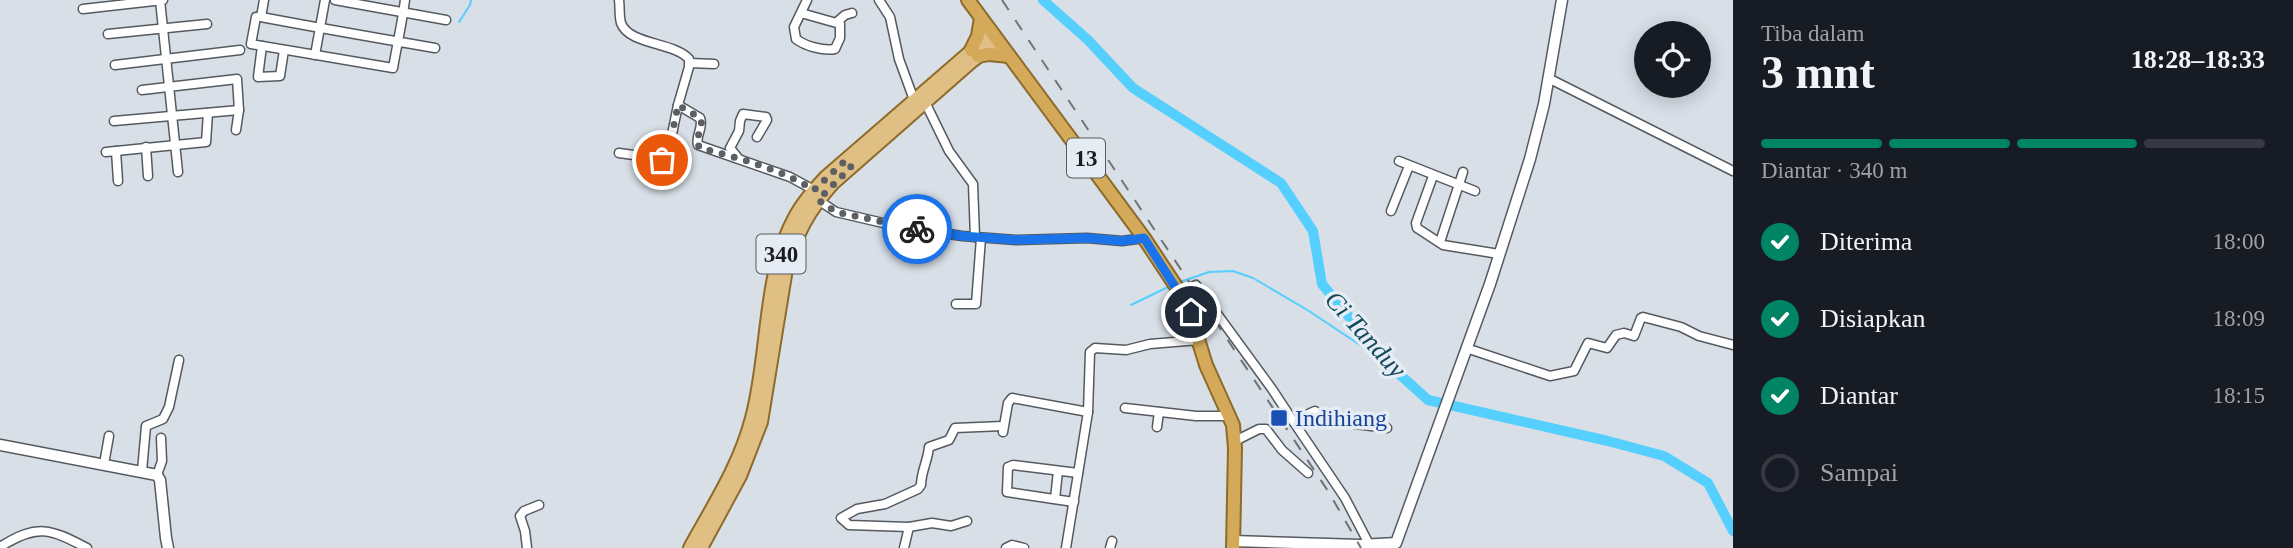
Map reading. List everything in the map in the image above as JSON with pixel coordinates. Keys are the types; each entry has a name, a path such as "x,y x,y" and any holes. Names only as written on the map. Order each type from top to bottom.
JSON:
{"highway":[{"name":"13","path":"968,0 1144,238 1187,303 1206,365 1230,416 1235,441 1233,545"},
{"path":"981,18 974,53 1009,56"}],"main road":[{"name":"340","path":"701,548 761,422 792,245 816,195 919,101 995,37"},
{"name":"340","path":"690,548 743,458"}],"street":[{"path":"83,9 162,0 178,172"},
{"path":"261,17 264,0"},
{"path":"315,55 325,0"},
{"path":"335,0 446,20"},
{"path":"405,0 398,41 393,68 251,44 257,17 261,17 320,28 398,41 436,48"},
{"path":"619,0 620,19 625,30 683,53 690,63 670,144 663,159 619,153"},
{"path":"801,13 837,22 841,28 835,49 808,45 796,39 793,31 801,13 807,0"},
{"path":"879,0 890,17 899,60 919,101 948,151 973,184 978,237 976,304 956,304"},
{"path":"1233,545 1396,545 1530,159 1562,0"},
{"path":"837,22 852,13"},
{"path":"108,34 207,24"},
{"path":"262,46 258,77 281,76 284,50"},
{"path":"115,65 240,50"},
{"path":"690,63 714,64"},
{"path":"1548,78 1733,171"},
{"path":"142,90 237,79 239,110 236,130"},
{"path":"678,105 700,118 702,125 697,139 698,145 790,177 836,212 897,226 978,237 1122,241 1144,238"},
{"path":"114,121 239,110"},
{"path":"106,152 205,142 208,113"},
{"path":"738,158 730,148 739,131 743,114 767,118 757,137"},
{"path":"146,148 148,176"},
{"path":"117,151 118,181"},
{"path":"1399,161 1475,191"},
{"path":"1391,211 1409,166"},
{"path":"1440,242 1463,172"},
{"path":"1433,176 1416,223 1419,230 1451,248 1499,254"},
{"path":"1187,303 1191,297 1188,289 1196,285 1266,379 1345,498 1369,544"},
{"path":"1466,348 1550,376 1574,371 1588,343 1607,348 1616,335 1625,333 1634,336 1643,317 1733,345"},
{"path":"1066,548 1088,412 1088,366 1092,350 1126,350 1150,344 1199,340"},
{"path":"142,471 146,426 162,420 169,407 179,360"},
{"path":"967,521 951,526 932,523 909,527 849,525 841,518 857,509 885,504 918,489 929,446 949,440 955,428 1003,429 1008,403 1012,398 1088,412"},
{"path":"1125,408 1196,416 1230,416"},
{"path":"1293,421 1315,411 1332,421 1387,428"},
{"path":"1157,427 1159,412"},
{"path":"1235,441 1259,429 1266,429 1282,450 1308,473"},
{"path":"104,464 109,436"},
{"path":"157,475 162,461 161,438"},
{"path":"0,444 157,475 160,480 168,548"},
{"path":"1074,502 1009,493 1006,489 1010,465 1078,473"},
{"path":"1055,499 1058,471"},
{"path":"527,548 526,531 520,516 524,511 539,505"},
{"path":"904,548 909,527"},
{"path":"0,547 11,540 41,530 61,535 87,548"},
{"path":"1006,548 1012,545 1024,548"}],"waterway":[{"path":"459,22 471,0"},
{"name":"Ci Tanduy","path":"1043,0 1088,40 1133,88 1281,183 1313,231 1322,284 1387,363 1428,400 1664,456 1708,483 1733,531"},
{"path":"1180,282 1209,272 1233,271 1253,278 1309,311 1387,363"},
{"path":"1131,305 1168,287"}],"railway":[{"path":"1002,0 1328,491 1361,548"}],"way so far":[{"path":"662,160 670,144 678,105 700,118 702,125 696,142 700,148 738,158 790,177 814,190 846,160 851,167 818,200 831,211 917,229"}],"place":[{"name":"Indihiang","path":"1279,418"}],"route":[{"path":"917,229 1016,240 1087,238 1131,241 1144,238 1191,312"}]}
